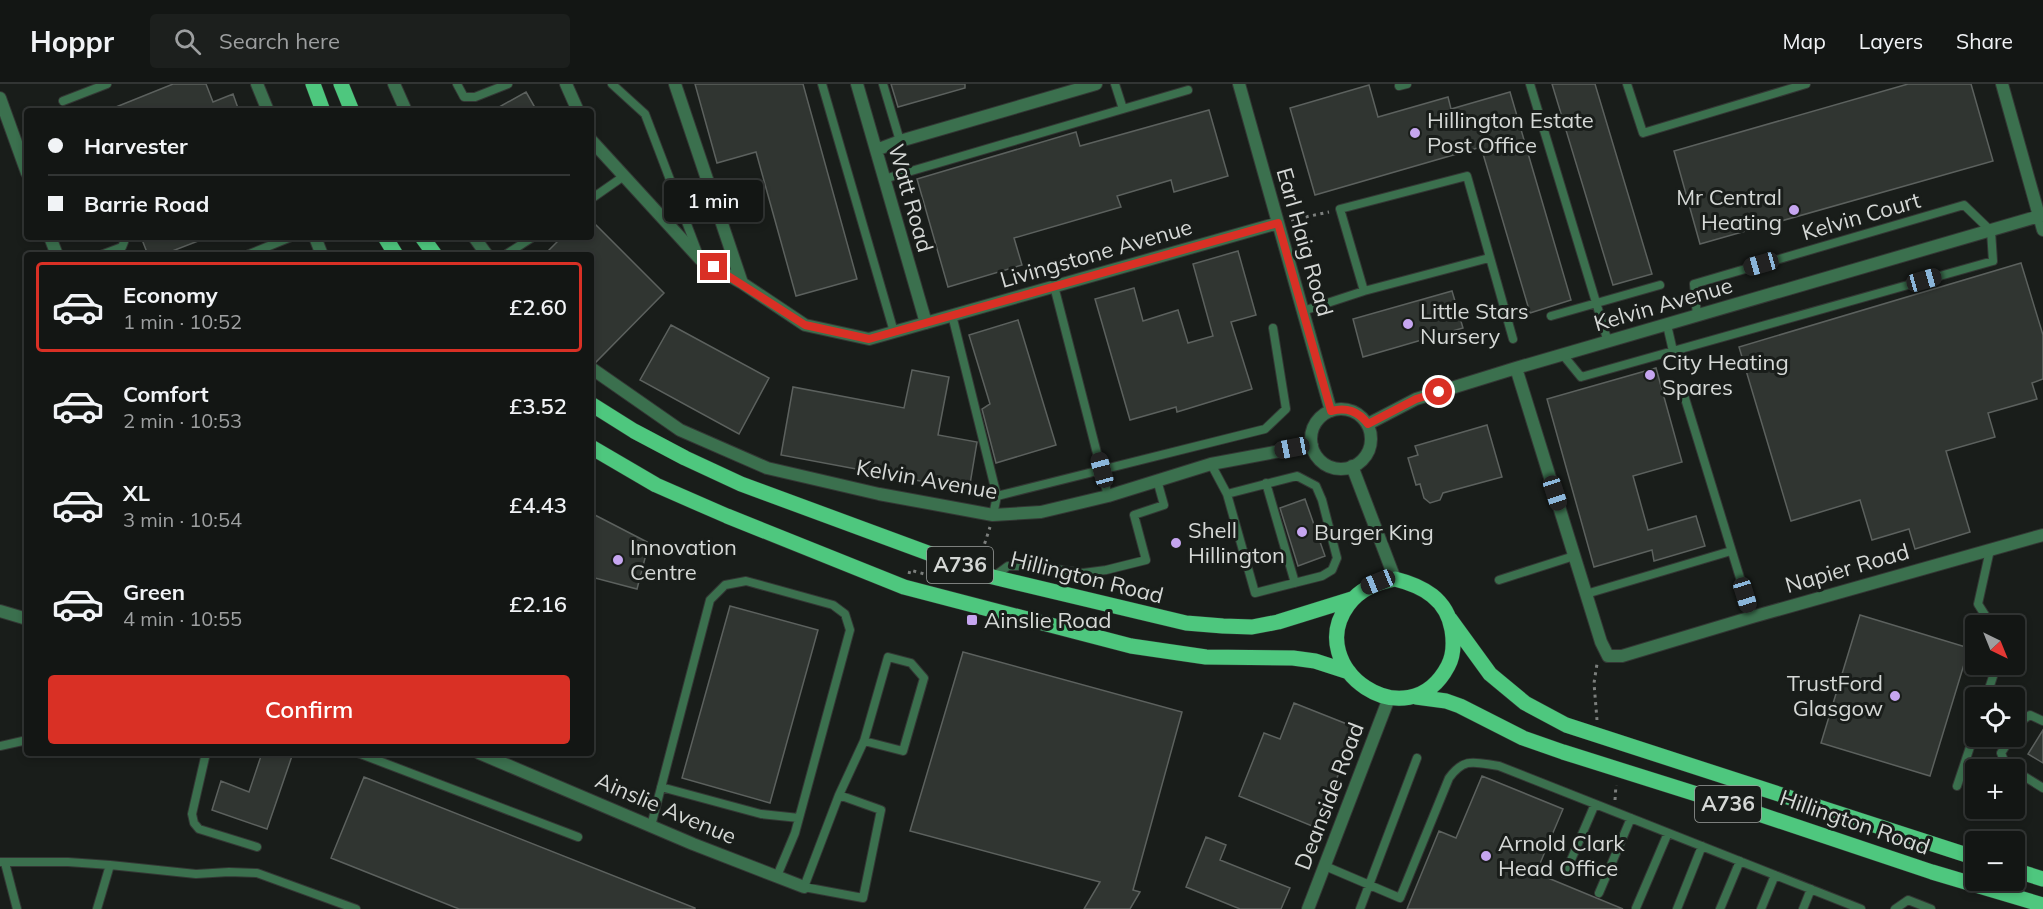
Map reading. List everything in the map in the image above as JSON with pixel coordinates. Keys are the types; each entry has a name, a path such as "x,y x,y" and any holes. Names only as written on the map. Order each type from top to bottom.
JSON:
{"main road":[{"path":"313,84 322,108"},
{"path":"341,84 351,108"},
{"name":"Hillington Road","path":"594,406 634,431 685,458 741,483 993,577 1166,619 1223,627 1252,627 1278,622 1352,599"},
{"name":"A736","path":"594,449 656,485 904,587 1131,646 1206,657 1293,658 1315,661 1349,672"},
{"name":"A736","path":"1416,697 1389,698 1374,694 1361,686 1342,662 1336,638 1342,613 1352,599 1366,587 1395,579 1426,590 1443,606 1450,619"},
{"path":"1416,697 1439,679 1450,662 1453,638 1450,619"},
{"name":"Hillington Road","path":"1450,619 1490,674 1508,690 1545,715 1566,725 1965,854"},
{"name":"Hillington Road","path":"1416,697 1446,701 1523,738 1563,752 1618,768 2033,905"},
{"path":"2025,873 2043,879"}],"street":[{"path":"257,84 267,108"},
{"path":"394,84 405,108"},
{"path":"566,84 577,108"},
{"path":"675,84 742,283"},
{"name":"Watt Road","path":"857,84 926,323"},
{"path":"1044,84 1048,98"},
{"path":"876,150 1096,84"},
{"name":"Earl Haig Road","path":"1239,84 1331,411"},
{"path":"2002,84 2041,216 2043,230"},
{"path":"0,98 24,165"},
{"name":"Livingstone Avenue","path":"594,143 700,259 742,283 805,325 869,339 1278,223"},
{"name":"Kelvin Avenue","path":"1368,424 1416,399 1516,368 2041,216"},
{"path":"1516,368 1601,642"},
{"name":"Kelvin Avenue","path":"594,370 680,430 767,468 879,494 993,515 1041,512 1108,496 1211,464 1312,445"},
{"path":"1339,409 1355,412 1368,424 1371,441 1369,449 1359,462 1352,466 1345,468 1330,466 1322,461 1312,445 1315,425 1319,419 1331,411 1339,409"},
{"path":"1352,466 1395,579"},
{"name":"Napier Road","path":"1601,642 1608,656 1623,656 2043,535"},
{"path":"0,611 24,618"},
{"name":"Deanside Road","path":"1308,909 1389,698"},
{"name":"Ainslie Avenue","path":"486,756 651,826 804,887"}],"lane":[{"path":"63,101 107,84"},
{"path":"457,84 464,97 475,97 508,84"},
{"path":"612,84 645,114 700,259"},
{"path":"822,84 894,332"},
{"path":"883,84 900,141"},
{"path":"1115,84 1123,109"},
{"path":"1530,84 1608,342"},
{"path":"1628,84 1643,133 1806,84"},
{"path":"884,179 1188,90"},
{"path":"594,197 624,176"},
{"path":"1364,291 1340,209 1467,176 1513,339"},
{"name":"Kelvin Court","path":"1697,315 1694,284 1964,205 1991,231"},
{"path":"1563,355 1581,377 1993,261 1991,231"},
{"path":"254,252 284,240"},
{"path":"510,252 528,240"},
{"path":"105,252 122,247 124,242"},
{"path":"1303,310 1364,291 1489,258"},
{"path":"1551,316 1660,285"},
{"path":"1054,286 1108,496"},
{"path":"952,315 997,496 993,515"},
{"path":"1666,325 1673,351"},
{"path":"997,496 1265,429 1286,409 1273,328"},
{"path":"1684,395 1752,617"},
{"path":"1211,464 1227,494 1255,593 1322,576 1332,570 1337,558 1322,500 1316,486 1297,476 1227,494"},
{"path":"993,577 1008,566 1033,566 1083,573 1146,560 1134,515 1164,505 1157,480"},
{"path":"1266,483 1295,584"},
{"path":"1985,615 1978,604 1990,550"},
{"path":"1586,594 1731,551"},
{"path":"1499,580 1574,556"},
{"path":"651,826 710,600 725,585 746,581 833,605 846,614 850,630 799,818 777,876"},
{"path":"839,795 881,810 863,898 804,887 839,795 864,741 888,657 911,663 924,678 903,751 864,741"},
{"path":"2025,718 2030,715 2043,721"},
{"path":"0,746 24,741"},
{"path":"1957,786 1970,747"},
{"path":"205,756 192,814 194,823 199,829 257,848"},
{"path":"366,756 578,837"},
{"path":"1359,909 1417,758"},
{"path":"1325,866 1400,898 1449,778 1458,766 1471,762 1499,766 1811,889 1850,907 1861,909"},
{"path":"2025,777 2043,788"},
{"path":"661,787 761,814 799,818"},
{"path":"1565,874 1595,804"},
{"path":"1599,893 1631,818"},
{"path":"1636,908 1668,833"},
{"path":"1677,909 1702,846"},
{"path":"1720,909 1740,861"},
{"path":"17,909 2,863 68,862 196,874 257,873 356,909"},
{"path":"97,909 110,865"},
{"path":"1761,909 1775,875"},
{"path":"1803,909 1811,889"},
{"path":"1894,909 1908,900 1931,909"}],"path":[{"path":"1278,223 1340,209"},
{"path":"1598,736 1594,683 1601,642"},
{"path":"1613,811 1618,768"}],"building":[{"path":"173,84 206,84 213,102 233,94 238,108 113,108"},
{"path":"695,84 803,84 857,279 796,296 756,152 717,163"},
{"path":"891,84 965,84 965,88 898,107"},
{"path":"1552,84 1595,84 1652,274 1613,285"},
{"path":"1908,84 1971,84 1993,161 1700,244 1674,151"},
{"path":"1369,85 1378,117 1448,97 1451,109 1510,92 1571,300 1530,313 1481,147 1315,195 1290,108"},
{"path":"526,92 535,108 497,108"},
{"path":"1209,110 1228,176 1174,192 1171,180 1117,196 1121,207 1014,238 1022,265 948,287 917,179 1076,132 1080,146"},
{"path":"594,223 664,293 596,362 594,361 594,252 547,252 559,240 594,240"},
{"path":"142,240 201,240 170,252 147,252"},
{"path":"1238,251 1256,315 1231,322 1252,389 1177,412 1176,407 1130,420 1095,299 1134,288 1143,321 1178,310 1188,343 1213,336 1193,264"},
{"path":"2021,263 2043,335 2043,379 2032,383 2037,399 1988,413 1995,437 1946,451 1970,532 1915,549 1909,529 1872,540 1860,500 1791,521 1739,347"},
{"name":"Little Stars Nursery","path":"1452,291 1463,328 1363,357 1353,319"},
{"path":"1018,320 1056,445 996,463 982,409 990,404 969,335"},
{"path":"671,325 769,378 739,434 640,380"},
{"path":"1656,368 1682,462 1633,476 1648,530 1696,516 1705,546 1654,561 1652,550 1594,567 1547,399"},
{"path":"912,370 949,377 938,435 977,442 969,490 781,455 793,387 904,408"},
{"path":"1487,425 1502,477 1443,493 1440,500 1430,503 1424,498 1420,484 1416,485 1408,458 1418,455 1415,446"},
{"name":"Burger King","path":"1305,499 1325,556 1298,566 1280,508"},
{"name":"Innovation Centre","path":"594,515 649,543 637,589 594,578"},
{"path":"730,606 818,630 770,803 682,778"},
{"name":"TrustFord Glasgow","path":"1860,615 1965,647 1965,661 1930,776 1821,743"},
{"path":"963,652 1182,712 1133,890 1140,892 1130,909 1084,909 1100,882 910,831"},
{"path":"1294,703 1357,728 1317,828 1239,796 1264,733 1280,739"},
{"path":"2043,730 2043,763 2028,754"},
{"path":"261,756 292,756 267,829 212,810 221,781 249,792"},
{"name":"Arnold Clark Head Office","path":"1482,776 1563,809 1536,873 1623,909 1407,909 1439,831 1456,838"},
{"path":"364,777 695,909 459,909 331,858"},
{"path":"1206,837 1226,845 1220,860 1290,888 1281,909 1240,909 1186,887"}],"place":[{"name":"Hillington Estate Post Office","path":"1415,133"},
{"name":"Mr Central Heating","path":"1794,210"},
{"name":"Little Stars Nursery","path":"1408,324"},
{"name":"City Heating Spares","path":"1650,375"},
{"name":"Burger King","path":"1302,532"},
{"name":"Shell Hillington","path":"1176,543"},
{"name":"Innovation Centre","path":"618,560"},
{"name":"Ainslie Road","path":"972,620"},
{"name":"TrustFord Glasgow","path":"1895,696"},
{"name":"Arnold Clark Head Office","path":"1486,856"}],"route":[{"path":"714,267 805,325 869,339 1278,223 1331,411 1347,409 1362,417 1368,424 1416,399 1439,392"}]}
